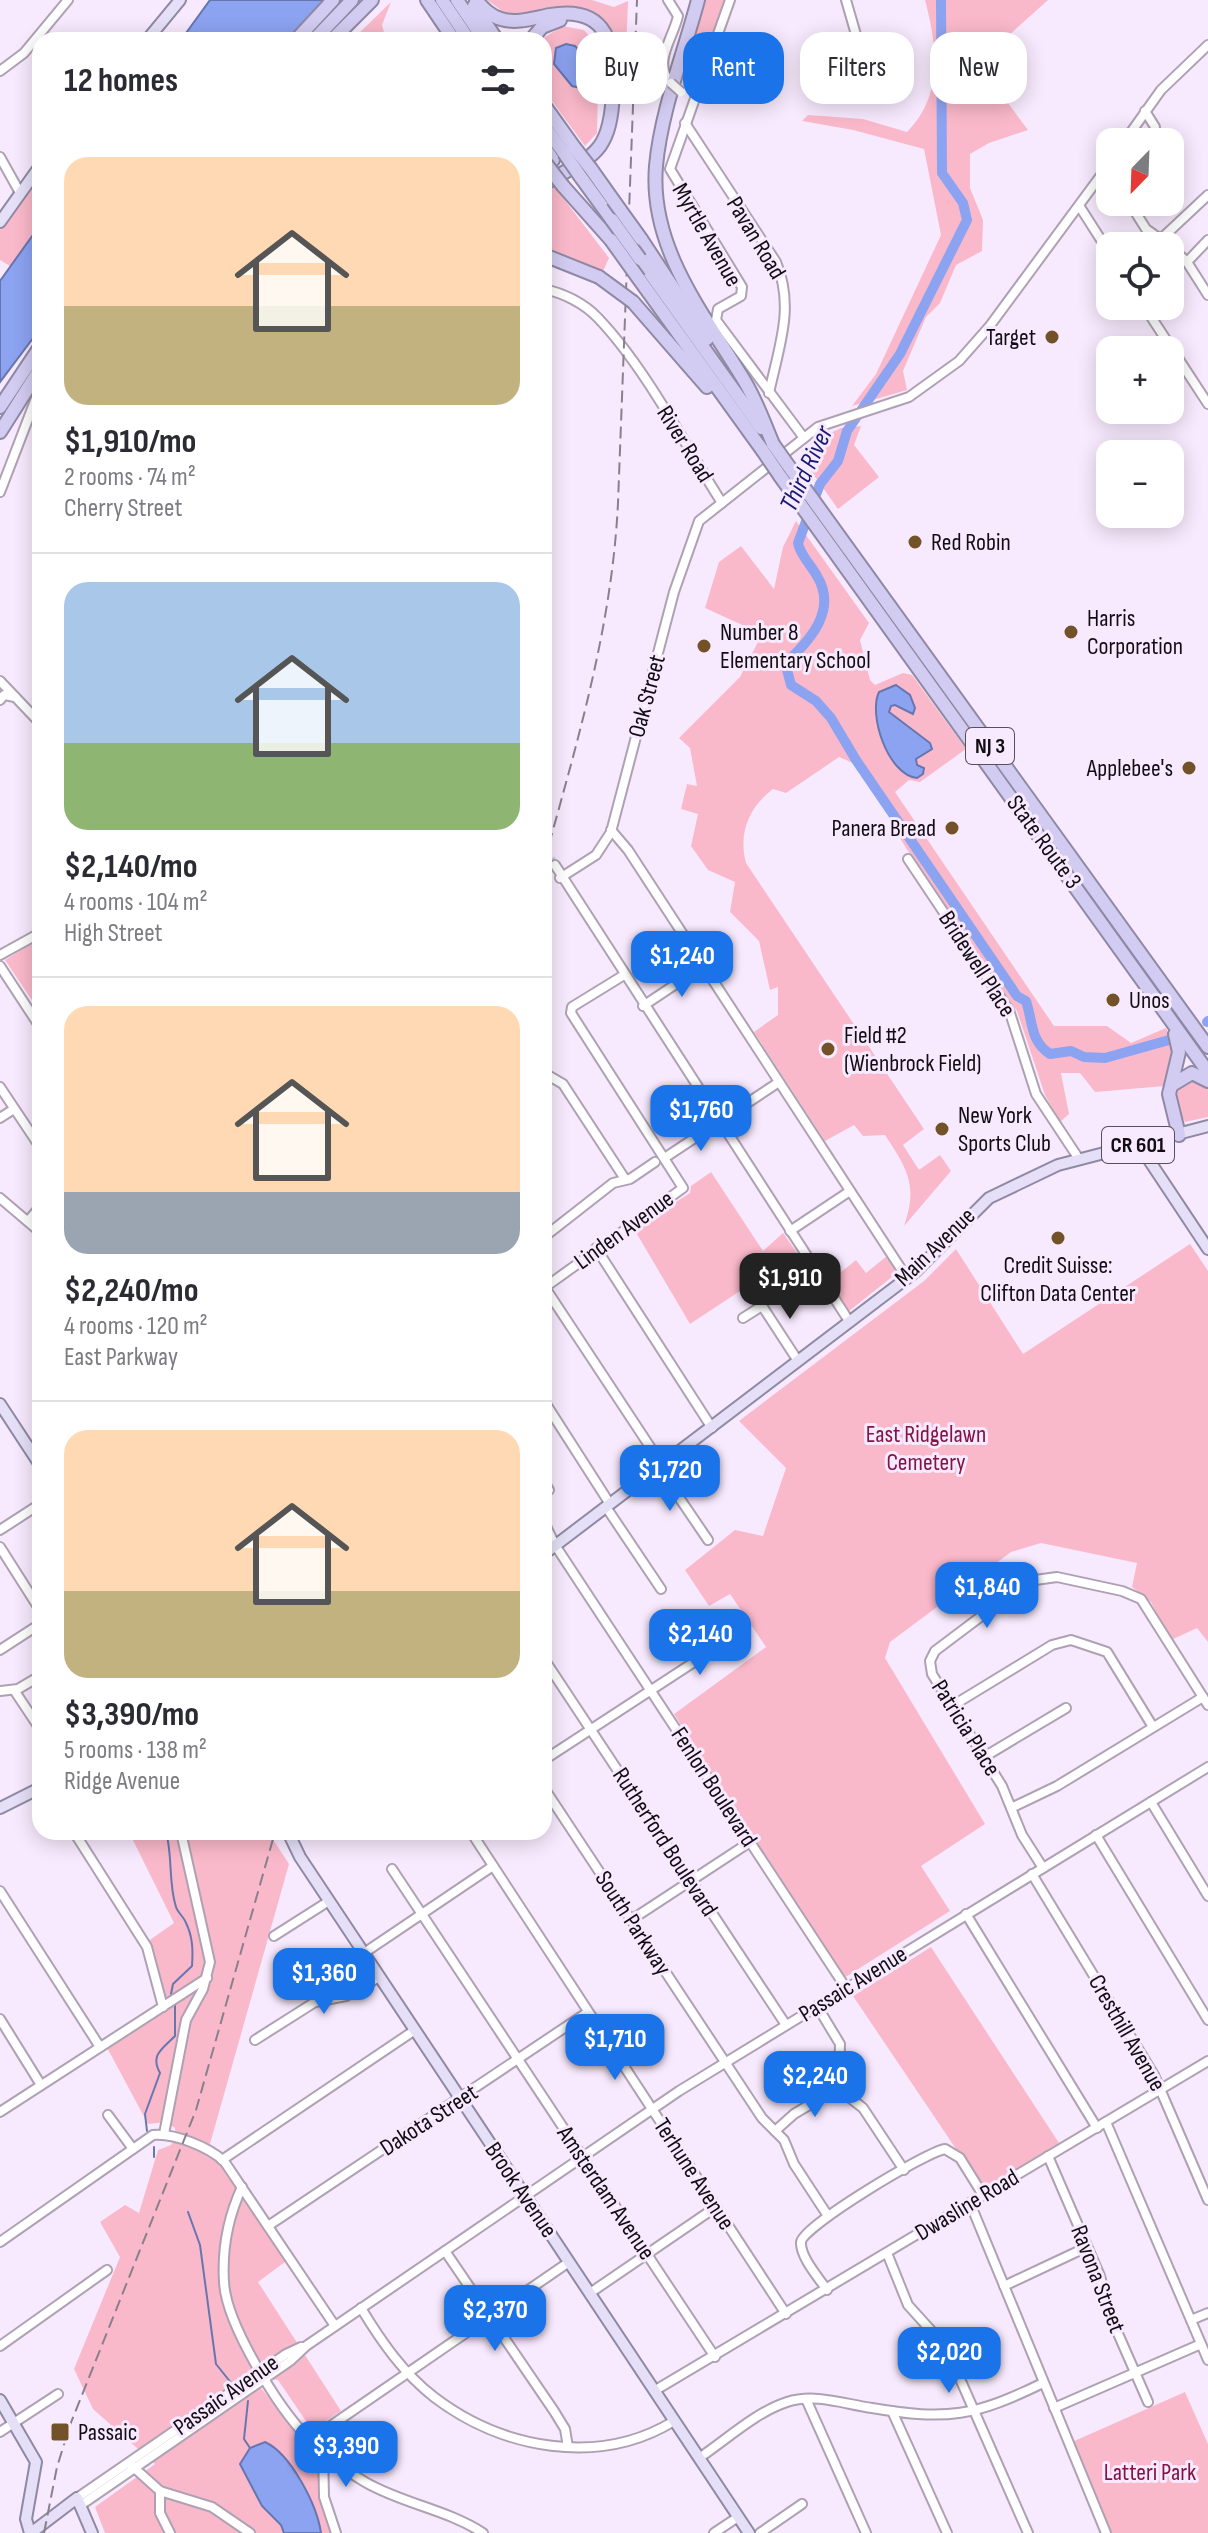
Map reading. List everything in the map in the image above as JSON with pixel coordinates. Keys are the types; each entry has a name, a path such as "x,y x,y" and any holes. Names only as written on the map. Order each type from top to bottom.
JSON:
{"highway":[{"path":"303,32 333,0"},
{"path":"322,32 352,0"},
{"path":"340,32 372,0"},
{"path":"350,32 380,0"},
{"path":"427,0 449,32"},
{"path":"442,0 464,32"},
{"path":"457,0 479,32"},
{"path":"470,0 492,32"},
{"path":"476,0 492,15 506,20 579,14 601,28 611,45 612,104 607,138 593,154 552,179"},
{"path":"698,0 659,148 656,180 658,212 680,274 749,390 768,448"},
{"path":"540,32 550,23 577,21 599,36 607,59 604,120 599,138 586,152 554,161"},
{"path":"554,161 613,200 756,421"},
{"name":"NJ 3","path":"554,161 576,178 612,220 756,421 768,448"},
{"name":"NJ 3","path":"576,178 611,240 768,448 785,472 802,506 816,515"},
{"path":"552,258 599,277 633,302 768,448"},
{"path":"0,407 32,354"},
{"path":"17,380 32,358"},
{"path":"0,432 32,382"},
{"name":"NJ 3","path":"785,472 808,492 816,515"},
{"name":"State Route 3","path":"816,515 878,591 1208,1047"},
{"name":"State Route 3","path":"816,515 879,612 1208,1072"},
{"path":"1102,901 1208,1032"},
{"path":"1167,1016 1179,1052 1169,1101 1179,1135"},
{"path":"1170,1087 1178,1078 1192,1073 1208,1081"}],"main road":[{"path":"154,32 180,0"},
{"path":"0,222 32,176"},
{"name":"Main Avenue","path":"552,1547 907,1278 979,1205 1033,1176 1079,1159 1208,1126"},
{"path":"1139,1145 1208,1249"},
{"path":"0,1404 32,1453"},
{"path":"0,1808 32,1792"},
{"name":"Brook Avenue","path":"287,1840 749,2533"},
{"name":"Brook Avenue","path":"291,1840 294,1847"},
{"path":"0,2400 36,2462 26,2519 31,2533"},
{"path":"79,2502 92,2533"},
{"name":"Passaic Avenue","path":"31,2533 79,2502"}],"street":[{"path":"41,32 68,0"},
{"path":"668,0 678,16 662,61 664,75 683,94"},
{"name":"Myrtle Avenue","path":"718,32 730,0"},
{"path":"846,0 855,32"},
{"path":"0,71 32,43"},
{"path":"1133,128 1178,71 1208,45"},
{"name":"Myrtle Avenue","path":"692,104 670,166 671,174 743,290 741,296 718,309 715,317 804,438"},
{"path":"1145,111 1155,128"},
{"name":"Pavan Road","path":"685,123 782,276 787,304 769,393"},
{"path":"0,157 19,191"},
{"name":"River Road","path":"552,292 581,304 605,326 652,392 722,503 827,421 921,391 959,361 1096,184"},
{"path":"1168,232 1208,195"},
{"path":"1080,207 1096,232"},
{"path":"1138,216 1150,232"},
{"path":"1187,262 1208,240"},
{"path":"1184,259 1208,295"},
{"path":"1153,320 1208,404"},
{"path":"0,492 32,409"},
{"name":"Oak Street","path":"624,975 556,872 596,855 611,830 692,535 699,521 722,503"},
{"path":"0,681 32,710"},
{"path":"0,700 4,695 15,697"},
{"path":"611,830 907,1278"},
{"name":"Bridewell Place","path":"908,859 1009,1010 1036,1094 1079,1159"},
{"path":"0,955 32,937"},
{"path":"0,966 32,1015"},
{"path":"643,1006 703,966"},
{"path":"666,1157 571,1010 624,975 849,1321"},
{"path":"552,1078 563,1084 625,1179"},
{"name":"Linden Avenue","path":"552,1281 683,1188 666,1157 779,1082"},
{"path":"0,1087 32,1135"},
{"path":"0,1118 14,1109"},
{"path":"552,1231 613,1183 655,1162"},
{"path":"790,1231 850,1191"},
{"path":"0,1198 32,1225"},
{"path":"28,1221 32,1216"},
{"path":"596,1248 712,1428"},
{"path":"755,1288 762,1306 798,1361"},
{"path":"552,1299 708,1540"},
{"path":"743,1318 762,1306"},
{"path":"552,1414 661,1589"},
{"path":"0,1530 32,1509"},
{"name":"Fenlon Boulevard","path":"552,1539 846,1988"},
{"path":"0,1547 32,1597"},
{"name":"Patricia Place","path":"1043,1868 1022,1835 1013,1807 930,1667 935,1651 1021,1585 1042,1577 1122,1591 1141,1599 1205,1701"},
{"path":"0,1650 32,1629"},
{"path":"552,1755 711,1651 721,1636"},
{"path":"952,1706 1052,1645 1071,1640 1107,1652 1153,1727"},
{"name":"Rutherford Boulevard","path":"552,1671 786,2025"},
{"path":"0,1691 14,1690 32,1680"},
{"path":"14,1690 32,1717"},
{"path":"1013,1807 1057,1786 1153,1727 1205,1701"},
{"path":"984,1757 1066,1708"},
{"name":"Passaic Avenue","path":"79,2502 725,2062 1207,1770"},
{"name":"South Parkway","path":"552,1800 762,2118 775,2131 828,2216"},
{"path":"1151,1802 1208,1896"},
{"path":"1096,1835 1208,2020"},
{"path":"79,1840 147,1947 163,2007"},
{"path":"164,2134 183,2033 207,1978 210,1962 183,1840"},
{"name":"Terhune Avenue","path":"476,1840 786,2314"},
{"path":"631,1920 750,1842"},
{"path":"364,1953 493,1866"},
{"name":"Amsterdam Avenue","path":"392,1869 715,2357"},
{"name":"Cresthill Avenue","path":"1032,1874 1161,2089 1208,2200"},
{"path":"0,1891 100,2047"},
{"path":"274,1936 329,1901"},
{"path":"966,1914 1097,2128"},
{"path":"255,2040 315,2002 346,1996 379,1977"},
{"path":"0,2112 207,1978"},
{"path":"180,1996 187,1997 193,2005"},
{"path":"817,2006 840,2044 841,2086 848,2097 863,2108 904,2170"},
{"name":"Dakota Street","path":"268,2226 588,2012"},
{"path":"0,2019 41,2085"},
{"path":"222,2160 415,2030"},
{"name":"Dwasline Road","path":"654,2391 1207,2064"},
{"path":"775,2131 794,2114 841,2086"},
{"path":"108,2115 133,2149"},
{"path":"1106,2122 1208,2360"},
{"path":"0,2242 153,2135 164,2134 222,2160 335,2326"},
{"path":"827,2290 801,2246 807,2230 828,2216 932,2153 945,2149 955,2153 983,2195"},
{"name":"Ravona Street","path":"1048,2156 1100,2276 1109,2313 1148,2402"},
{"path":"242,2187 227,2225 224,2284 231,2315 263,2375 310,2440 323,2451 369,2484 454,2516 483,2533"},
{"path":"970,2203 1106,2533"},
{"path":"590,2293 716,2207"},
{"path":"1004,2286 1087,2247"},
{"path":"445,2251 565,2429 568,2447"},
{"path":"887,2253 908,2305 946,2347 1028,2533"},
{"path":"310,2440 569,2262"},
{"path":"0,2346 107,2270"},
{"path":"361,2308 391,2355 434,2397 471,2420 510,2436 568,2447 604,2447 628,2442 674,2421"},
{"path":"1191,2320 1208,2313"},
{"path":"1054,2408 1201,2344"},
{"path":"699,2458 771,2409 806,2399 820,2398 892,2411 946,2416 973,2412 1043,2383"},
{"path":"0,2432 58,2394"},
{"path":"806,2399 866,2533"},
{"path":"892,2411 947,2533"},
{"path":"323,2451 324,2497 336,2533"},
{"path":"133,2463 160,2491 212,2507 250,2533"},
{"path":"160,2491 160,2513 170,2533"},
{"path":"760,2533 802,2504"},
{"path":"714,2533 738,2517"}],"green space":[{"path":"487,0 592,0 614,7 628,1 627,32 610,32 593,15 569,10 505,13"},
{"path":"705,0 728,0 715,32 696,32"},
{"path":"925,0 1048,0 1012,32 931,32"},
{"path":"391,2 382,25 384,32 360,32"},
{"path":"563,26 584,30 586,32 576,32 576,104 598,104 597,133 585,146 552,101 552,33"},
{"path":"930,92 930,104 1009,104 1028,130 989,143 970,154 970,188 983,220 982,251 956,265 940,303 926,317 903,371 907,390 852,406 876,374 941,235 924,149 853,130 802,121 808,115 863,119 907,132"},
{"path":"32,184 32,236 10,266 0,260 0,230"},
{"path":"552,187 609,258 603,271 552,250"},
{"path":"861,426 854,445 879,477 838,509 811,471 818,439 841,428"},
{"path":"796,521 869,623 860,640 870,680 875,685 903,673 912,675 966,749 920,782 909,780 895,792 1054,1026 1107,1026 1131,1043 1166,1028 1175,1049 1165,1086 1095,1092 1080,1073 1061,1073 1069,1114 1060,1122 1045,1095 1017,1011 906,848 900,838 904,835 855,764 839,757 786,793 773,789 758,804 748,822 743,841 746,863 924,1129 903,1145 919,1170 940,1155 951,1171 904,1226 910,1200 908,1179 900,1158 885,1135 863,1136 854,1125 825,1141 754,1032 778,1015 778,987 770,990 759,941 730,912 735,882 708,870 691,846 698,814 681,809 687,784 697,786 690,748 679,738 740,677 762,634 705,608 719,562 741,546 774,589 783,547"},
{"path":"32,944 32,1000 5,960"},
{"path":"1188,1080 1198,1081 1208,1089 1208,1117 1185,1122 1174,1102 1179,1088"},
{"path":"711,1172 763,1251 783,1233 807,1267 762,1295 764,1284 753,1275 746,1280 743,1289 690,1324 634,1229 690,1193 691,1186"},
{"name":"East Ridgelawn Cemetery","path":"1190,1244 1208,1271 1208,1642 1197,1628 1171,1640 1151,1602 1132,1587 1137,1563 1041,1543 1011,1552 890,1642 885,1658 985,1824 921,1866 950,1911 844,1978 674,1714 766,1647 730,1594 709,1606 685,1570 735,1530 763,1536 786,1468 739,1421 924,1281 956,1249 1023,1354"},
{"path":"887,1256 897,1273 849,1311 830,1281 856,1260 866,1273"},
{"path":"133,1840 273,1840 289,1864 210,2144 289,2259 258,2282 341,2411 312,2430 278,2380 252,2377 318,2458 323,2510 331,2533 105,2533 95,2507 155,2464 93,2409 74,2369 120,2257 100,2222 125,2205 139,2213 158,2150 171,2145 176,2137 175,2128 166,2122 148,2124 104,2042 161,2005 144,1944 174,1923"},
{"path":"931,1947 1059,2143 983,2189 853,1996"},
{"name":"Latteri Park","path":"1185,2392 1208,2444 1208,2533 1112,2533 1072,2442"}],"water":[{"path":"210,0 326,0 294,32 187,32"},
{"path":"566,44 576,47 576,87 554,64 556,48"},
{"path":"32,236 32,340 0,382 0,281"},
{"path":"896,685 910,695 915,708 913,714 895,705 889,712 930,743 932,749 916,759 917,765 924,768 923,774 917,778 897,767 889,756 879,729 876,702 879,692"},
{"path":"265,2442 284,2457 301,2482 321,2533 284,2533 281,2525 262,2506 240,2464 250,2448"}],"waterway":[{"name":"Third River","path":"941,0 942,173 963,203 967,220 900,354 847,431 838,461 820,484 798,543 822,588 823,611 813,632 786,666 791,685 816,701 831,718 856,760 1017,996 1026,1001 1035,1037 1044,1049 1050,1054 1071,1051 1084,1057 1105,1058 1169,1040"},
{"path":"167,1840 174,1898 188,1928 192,1949 192,1966 173,1984 171,1994"},
{"path":"147,2131 145,2114 160,2073 157,2057 175,2036 175,2005"},
{"path":"154,2147 154,2157"},
{"path":"188,2212 200,2245 216,2364 232,2384"},
{"path":"248,2401 244,2439 250,2448"}],"tunnel":[{"path":"552,861 555,865"}],"railway":[{"path":"552,834 601,640 614,549 637,0"},
{"path":"44,2533 57,2467 70,2425 196,2110 273,1840"}],"place":[{"name":"Target","path":"1052,337"},
{"name":"Red Robin","path":"915,542"},
{"name":"Harris Corporation","path":"1071,632"},
{"name":"Number 8 Elementary School","path":"704,646"},
{"name":"Applebee's","path":"1189,768"},
{"name":"Panera Bread","path":"952,828"},
{"name":"Unos","path":"1113,1000"},
{"name":"Field #2 (Wienbrock Field)","path":"828,1049"},
{"name":"New York Sports Club","path":"942,1129"},
{"name":"Credit Suisse: Clifton Data Center","path":"1058,1238"},
{"name":"Passaic","path":"60,2432"}]}
